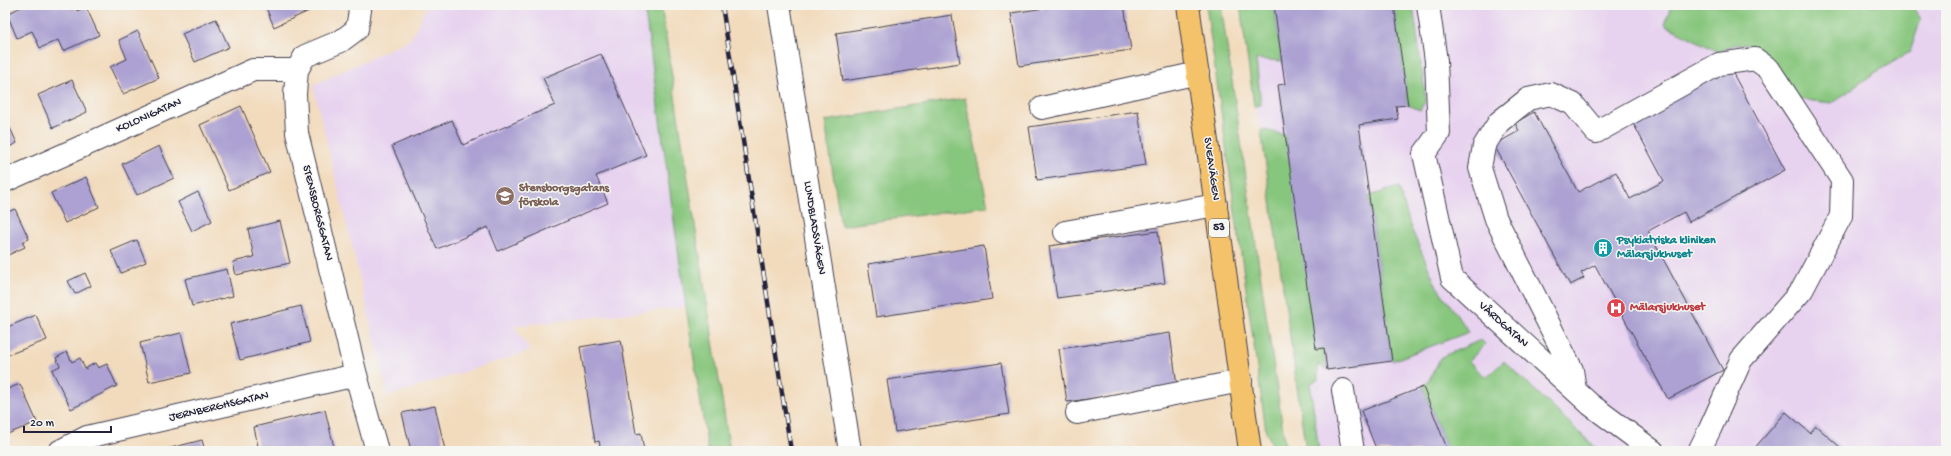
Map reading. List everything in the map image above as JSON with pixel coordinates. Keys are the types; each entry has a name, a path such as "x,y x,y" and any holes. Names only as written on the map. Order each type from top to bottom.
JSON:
{"main road":[{"name":"SVEAVÄGEN","path":"1188,5 1250,451"}],"street":[{"path":"297,70 305,56 341,41 357,29 360,10 358,5"},
{"name":"LUNDBLADSVÄGEN","path":"779,5 850,451"},
{"name":"VÅRDGATAN","path":"1428,5 1436,61 1440,133 1424,154 1452,278 1591,405 1653,451"},
{"path":"1575,390 1572,370 1496,219 1480,168 1484,146 1500,122 1528,99 1551,94 1573,104 1596,132 1719,64 1754,59 1770,69 1842,180 1841,216 1802,290 1741,360 1699,451"},
{"name":"KOLONIGATAN","path":"5,180 253,70 297,70"},
{"name":"STENSBORGSGATAN","path":"297,70 295,94 297,132 356,375 378,451"},
{"path":"1042,108 1172,77 1198,73"},
{"path":"1065,232 1216,205"},
{"name":"JERNBERGHSGATAN","path":"60,451 88,438 356,375"},
{"path":"1077,413 1240,380"},
{"path":"1343,390 1353,451"}],"shaded area":[{"name":"Stensborgsgatans förskola","path":"427,5 644,5 686,307 514,326 530,351 388,396 313,85 411,39"},
{"name":"Mälarsjukhuset","path":"1240,5 1946,5 1946,451 1305,451 1261,130 1254,106"}],"green space":[{"path":"644,5 661,5 730,451 708,451 686,307"},
{"path":"1206,5 1221,5 1286,451 1275,451 1266,431"},
{"path":"1240,5 1274,5 1282,61 1256,59 1261,105 1254,106"},
{"path":"1394,5 1413,5 1426,100 1420,110 1408,105"},
{"path":"1671,5 1911,5 1921,19 1910,52 1873,74 1832,103 1796,99 1774,61 1758,48 1748,44 1736,44 1719,52 1665,25"},
{"path":"965,98 988,206 841,226 825,121"},
{"path":"1261,130 1285,135 1327,370 1318,364 1318,380 1310,383 1319,451 1306,451"},
{"path":"1399,187 1411,228 1436,285 1469,332 1392,361 1369,196"},
{"path":"1481,340 1485,344 1469,361 1486,378 1504,361 1599,451 1448,451 1423,387 1429,380 1441,357"}],"building":[{"path":"20,5 75,5 77,11 86,7 99,35 63,51 58,40 40,48 32,31 17,38 7,14 21,7"},
{"path":"265,5 309,5 311,10 274,27"},
{"path":"1066,5 1124,5 1131,50 1019,66 1011,13"},
{"path":"1274,5 1394,5 1408,105 1396,106 1398,119 1359,125 1392,361 1327,370 1324,348 1316,349 1278,85 1285,84"},
{"path":"952,15 960,63 843,81 836,33"},
{"path":"216,19 229,47 195,62 182,34"},
{"path":"138,31 159,78 123,94 110,67 127,59 119,40"},
{"path":"601,54 646,155 596,176 608,203 498,251 488,227 437,249 392,146 452,120 463,145 555,105 543,78"},
{"name":"Psykiatriska kliniken Mälarsjukhuset","path":"1730,68 1785,170 1689,222 1684,212 1648,231 1723,370 1668,399 1595,265 1581,273 1584,278 1570,285 1494,145 1519,131 1515,123 1534,112 1578,192 1616,172 1630,199 1664,181 1632,121"},
{"path":"72,80 87,112 53,128 38,95"},
{"path":"241,106 270,172 229,190 200,125"},
{"path":"1138,111 1146,165 1037,180 1029,127"},
{"path":"5,117 17,143 5,149"},
{"path":"159,146 174,178 137,195 122,164"},
{"path":"86,177 99,207 65,223 51,193"},
{"path":"198,192 212,221 192,231 178,202"},
{"path":"15,209 29,239 22,242 25,247 6,256 5,213"},
{"path":"280,221 290,263 236,275 233,262 254,257 248,229"},
{"path":"1158,231 1165,283 1057,298 1049,246"},
{"path":"137,240 146,262 121,273 111,251"},
{"path":"984,246 992,299 876,317 868,264"},
{"path":"227,269 233,296 192,306 185,279"},
{"path":"85,273 91,286 75,294 68,281"},
{"path":"301,306 310,342 240,360 230,324"},
{"path":"36,315 47,340 5,356 5,328"},
{"path":"181,333 191,373 149,382 140,343"},
{"path":"1170,333 1177,386 1067,402 1059,349"},
{"path":"621,340 636,434 641,433 644,451 601,451 599,441 595,442 580,347"},
{"path":"67,352 72,362 80,358 85,369 95,363 98,368 107,364 117,386 71,409 52,370 60,366 56,358"},
{"path":"1001,363 1009,414 895,432 887,380"},
{"path":"20,384 37,422 5,435 5,390"},
{"path":"1423,387 1448,451 1377,451 1361,411"},
{"path":"435,406 445,450 411,451 402,413"},
{"path":"325,410 335,451 259,451 254,427"},
{"path":"1786,412 1810,433 1816,426 1840,447 1837,451 1752,451"},
{"path":"202,440 205,451 163,451 163,450"}],"railway":[{"path":"722,5 791,451"}],"place":[{"name":"Stensborgsgatans förskola","path":"505,196"},
{"name":"Psykiatriska kliniken Mälarsjukhuset","path":"1603,248"},
{"name":"Mälarsjukhuset","path":"1616,308"}]}
